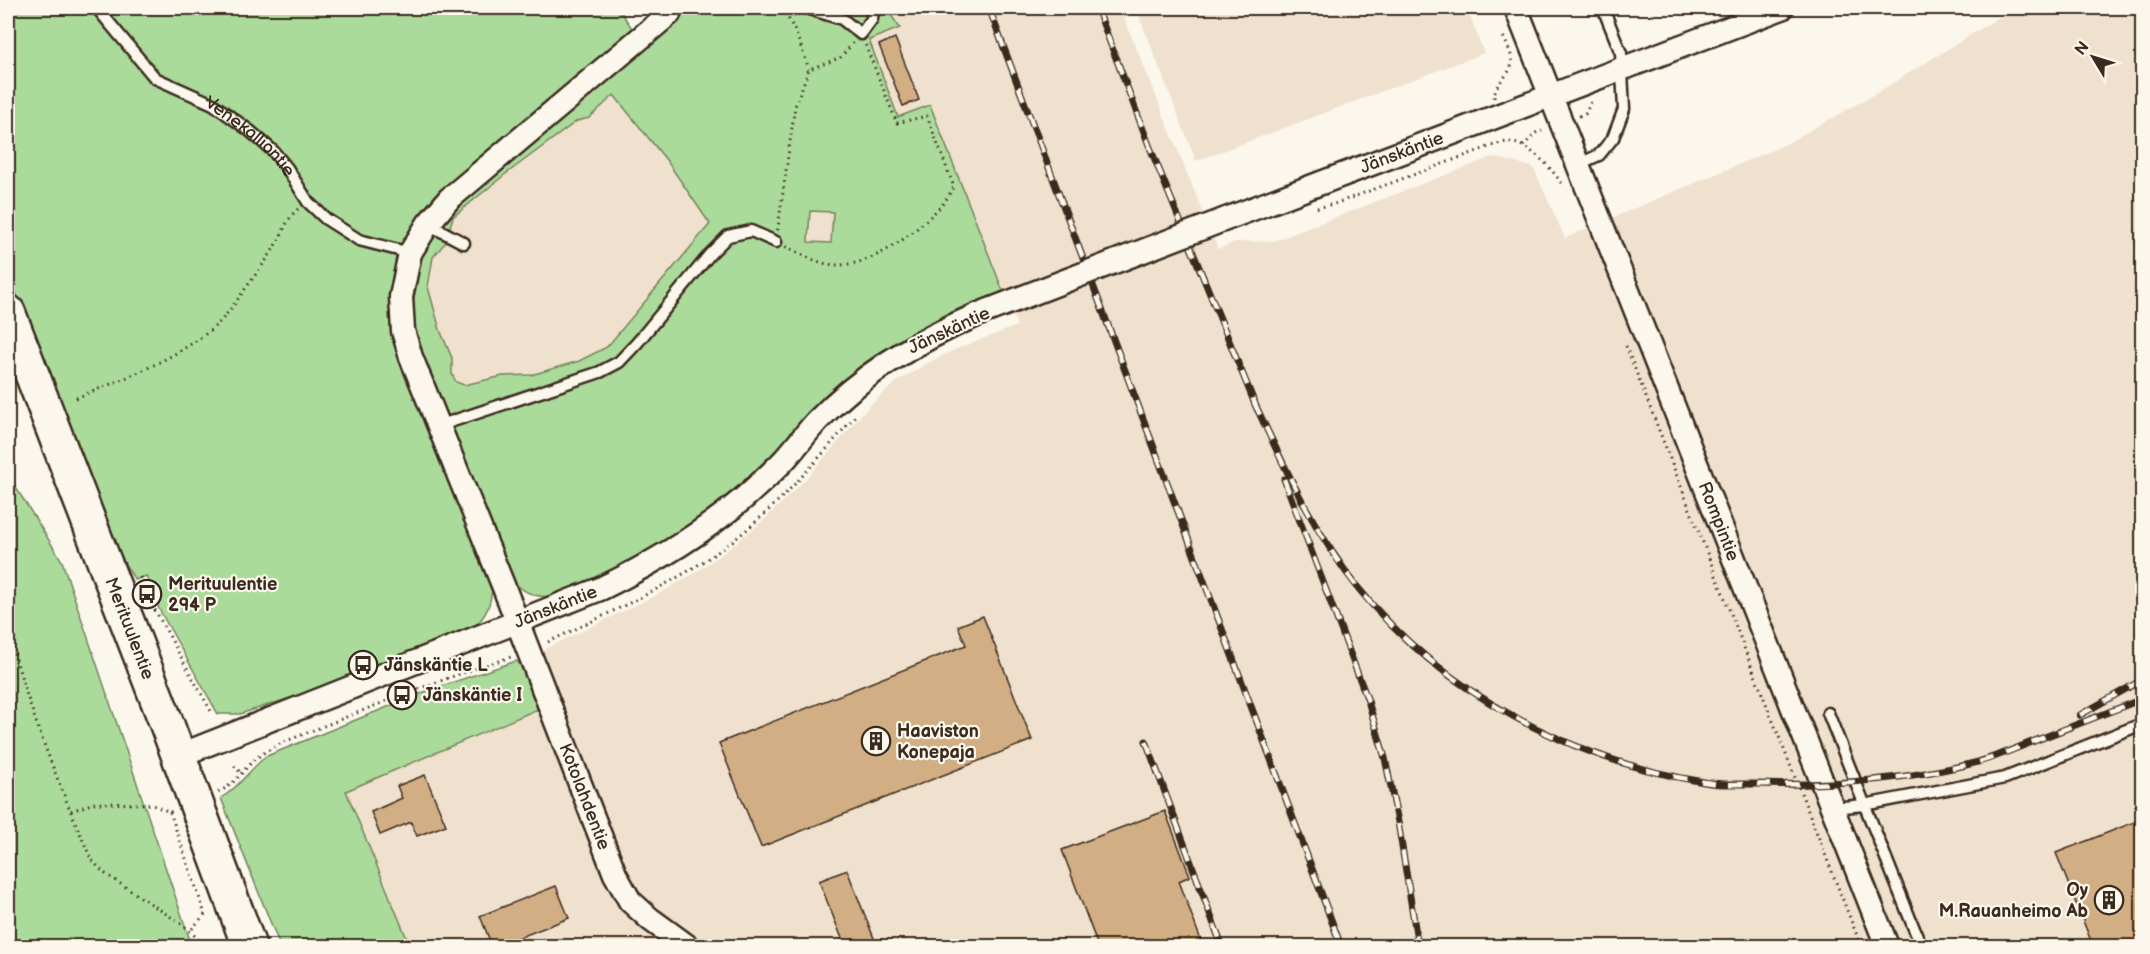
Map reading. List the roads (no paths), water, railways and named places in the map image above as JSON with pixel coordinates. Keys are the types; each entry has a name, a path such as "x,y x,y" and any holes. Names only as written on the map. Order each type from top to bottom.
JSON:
{"main road":[{"name":"Merituulentie","path":"8,312 249,946"}],"street":[{"name":"Rompintie","path":"1516,8 1887,946"},
{"name":"Jänskäntie","path":"178,756 600,589 644,568 708,527 745,497 783,461 817,421 884,363 914,345 979,314 1782,8"},
{"path":"516,622 411,357 403,331 401,297 410,253 428,224 449,199 673,11"},
{"name":"Kotolahdentie","path":"516,622 615,874 630,901 687,946"}],"lane":[{"name":"Venekalliontie","path":"97,8 155,78 213,104 273,151 287,168 308,202 326,219 359,240 410,253"},
{"path":"806,8 842,19 861,34 873,19 873,8"},
{"path":"1579,164 1599,155 1613,138 1624,109 1621,53 1603,8"},
{"path":"428,224 464,243"},
{"path":"438,426 600,372 620,362 710,254 728,236 751,231 776,242"},
{"path":"1827,713 1920,946"},
{"path":"1833,808 1864,805 2005,778 2142,724"}],"railway":[{"path":"989,8 1341,946"},
{"path":"1097,8 1149,145 1257,409"},
{"path":"1254,402 1301,498 1328,545 1359,589 1393,626 1430,660 1471,690 1514,717 1559,739 1607,758 1655,772 1716,784 1806,784 1887,779 1984,760 2142,699"},
{"path":"1284,479 1368,701 1385,758 1418,946"},
{"path":"2080,715 2142,680"},
{"path":"1146,741 1222,946"}],"place":[{"name":"Merituulentie 294 P","path":"147,594"},
{"name":"Jänskäntie L","path":"363,665"},
{"name":"Jänskäntie I","path":"402,695"},
{"name":"Haaviston Konepaja","path":"876,741"},
{"name":"Oy M.Rauanheimo Ab","path":"2109,900"}]}
